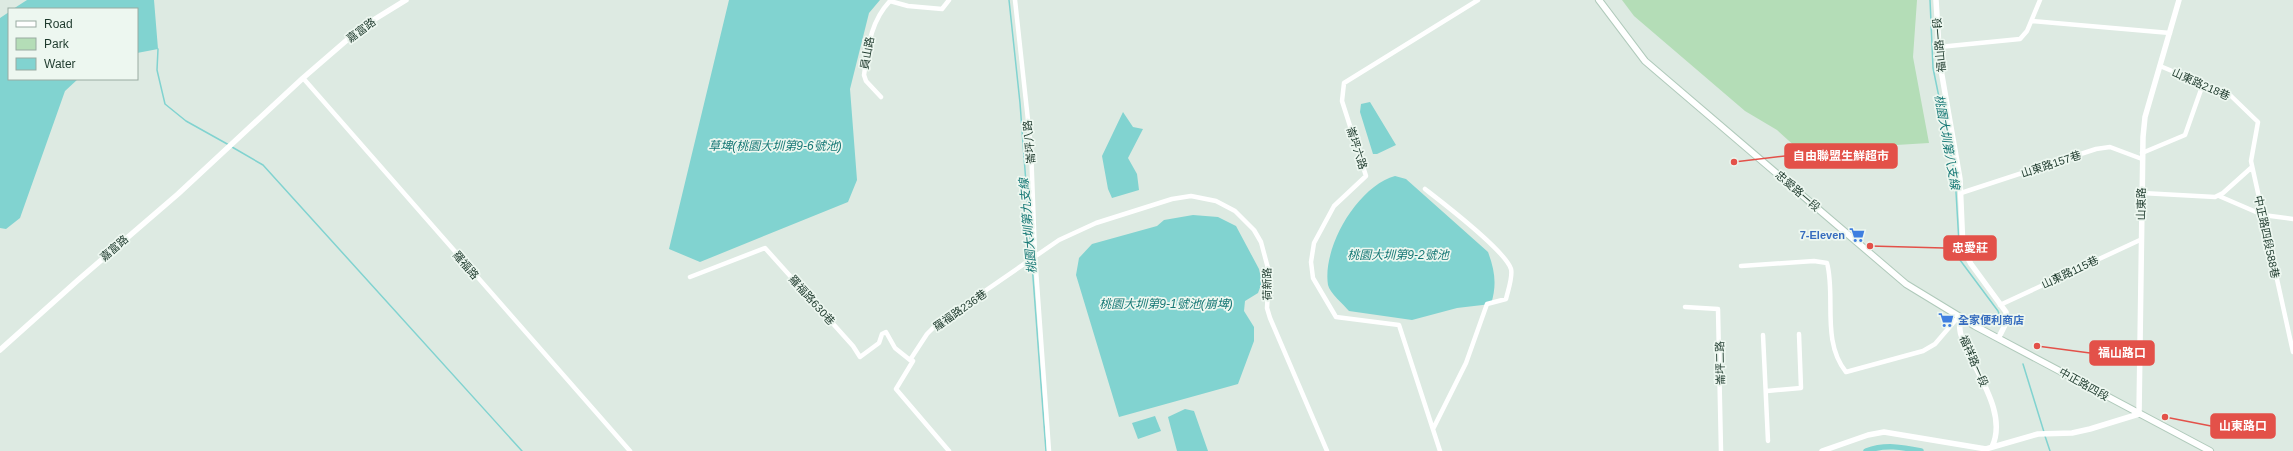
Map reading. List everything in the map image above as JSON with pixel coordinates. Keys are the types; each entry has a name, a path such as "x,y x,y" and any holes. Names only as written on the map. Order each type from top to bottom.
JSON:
{"main road":[{"name":"忠愛路一段","path":"1599,0 1645,61 1900,280 1932,302 1959,316"},
{"name":"中正路四段","path":"1959,316 2210,451"}],"street":[{"name":"嘉富路","path":"0,350 77,280 178,194 303,78 362,27 406,0"},
{"name":"員山路","path":"881,97 866,81 864,75 870,34 883,8 890,1 908,6 942,9 949,0"},
{"name":"崙坪八路","path":"1015,0 1031,148 1035,256 1049,451"},
{"name":"崙坪六路","path":"1440,451 1399,325 1336,317 1313,278 1311,262 1314,243 1334,206 1366,176 1342,101 1344,83 1478,0"},
{"name":"福山路一段","path":"1936,0 1939,47 1961,193 1963,249 1971,264 2006,312 2006,323 1999,337"},
{"path":"1939,47 2020,39 2027,31 2040,0"},
{"name":"山東路","path":"2139,414 2140,240 2142,153 2145,117 2179,0"},
{"path":"2032,20 2170,33"},
{"name":"山東路218巷","path":"2160,66 2230,95 2258,122"},
{"name":"羅福路","path":"303,78 630,451"},
{"path":"2142,153 2185,135 2203,84"},
{"name":"中正路四段588巷","path":"2258,122 2250,156 2293,352"},
{"name":"山東路157巷","path":"1961,193 2096,149 2110,147 2142,159"},
{"path":"2219,196 2252,167"},
{"path":"1425,189 1478,232 1503,257 1512,273 1506,299 1487,304 1466,363 1433,429"},
{"path":"2142,193 2219,196 2263,215 2293,219"},
{"name":"荷新路","path":"1035,256 1059,240 1091,226 1172,199 1191,196 1216,201 1235,212 1254,230 1261,242 1269,272 1267,308 1270,318 1327,451"},
{"name":"山東路115巷","path":"2000,305 2140,240"},
{"name":"羅福路630巷","path":"690,277 765,248 853,346 860,357 879,343 882,334 886,332 895,348 910,360"},
{"name":"羅福路236巷","path":"949,451 896,389 913,361 910,360 927,334 937,324 1035,256"},
{"path":"1741,266 1814,261 1827,263 1829,329 1841,366 1846,372 1923,351 1935,344 1959,316"},
{"name":"崙坪二路","path":"1685,307 1718,310 1721,451"},
{"name":"福祥路一段","path":"1959,316 1961,335 1985,382 1990,401 1997,433 1991,449"},
{"path":"1763,334 1767,391 1768,441"},
{"path":"1767,391 1801,388 1799,334"},
{"path":"1822,451 1868,435 1884,432 1991,449 2042,433 2072,433 2139,414"}],"green space":[{"path":"1622,0 1917,0 1913,57 1929,143 1814,150 1798,149 1777,130 1745,111 1634,16"}],"water":[{"path":"27,0 154,0 158,49 138,53 138,8 15,8"},
{"name":"草埤(桃園大圳第9-6號池)","path":"729,0 880,0 869,13 850,89 857,180 848,202 700,262 669,249"},
{"path":"8,13 8,80 77,80 65,91 20,218 6,229 0,228 0,18"},
{"path":"1370,102 1396,145 1377,154 1373,154 1360,112 1361,104"},
{"path":"1123,112 1133,127 1143,129 1128,158 1137,174 1139,190 1112,198 1108,189 1102,156"},
{"name":"桃園大圳第9-2號池","path":"1395,176 1406,179 1488,252 1495,284 1491,304 1457,308 1412,320 1349,311 1331,291 1328,285 1328,270 1331,253 1345,220 1368,192 1381,182"},
{"name":"桃園大圳第9-1號池(崩埤)","path":"1193,215 1218,217 1236,226 1259,269 1262,282 1258,293 1245,301 1244,311 1254,327 1254,341 1238,384 1119,417 1076,275 1079,258 1092,244 1157,226 1164,220"},
{"path":"1185,409 1194,411 1208,451 1177,451 1168,417"},
{"path":"1155,416 1161,431 1138,439 1132,423"}],"waterway":[{"name":"桃園大圳第九支線","path":"1009,0 1020,103 1046,451"},
{"name":"桃園大圳第八支線","path":"1930,0 1933,68 1955,175 1960,260 1998,311 2001,319"},
{"path":"158,49 157,70 165,104 186,121 229,145"},
{"path":"232,147 263,165 522,451"},
{"name":"桃園大圳第八支線","path":"2023,364 2044,432"},
{"name":"桃園大圳第八支線","path":"2045,436 2050,451"},
{"path":"1866,451 1880,447 1900,447 1921,451"}],"place":[{"name":"自由聯盟生鮮超市","path":"1734,162"},
{"name":"7-Eleven","path":"1857,235"},
{"name":"忠愛莊","path":"1870,246"},
{"name":"全家便利商店","path":"1946,320"},
{"name":"福山路口","path":"2037,346"},
{"name":"山東路口","path":"2165,417"}]}
